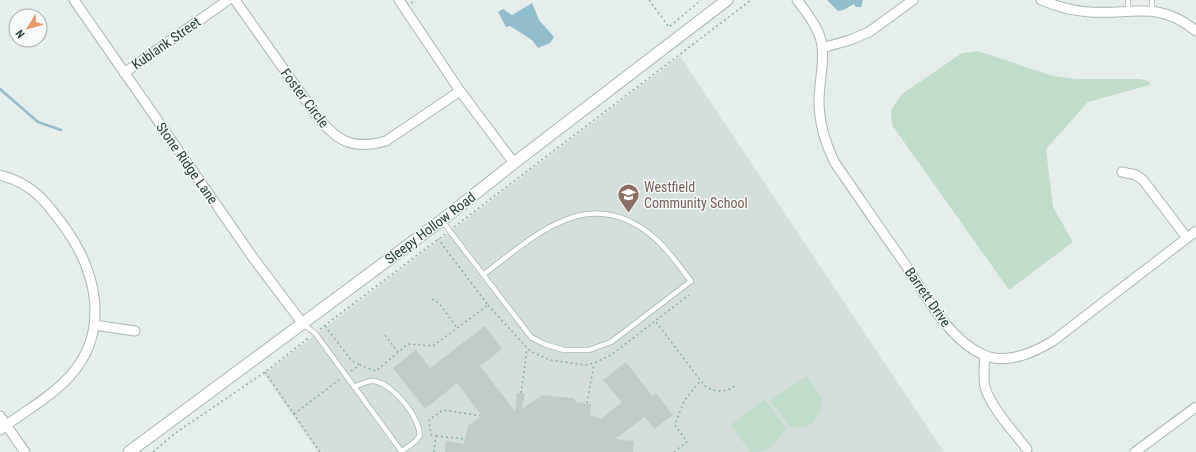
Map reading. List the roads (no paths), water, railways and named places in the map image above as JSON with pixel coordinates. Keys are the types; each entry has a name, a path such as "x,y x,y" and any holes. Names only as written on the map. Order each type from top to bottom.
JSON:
{"street":[{"name":"Stone Ridge Lane","path":"74,0 254,259 303,324"},
{"name":"Kublank Street","path":"124,73 228,0"},
{"name":"Foster Circle","path":"234,0 325,127 339,140 355,145 372,145 386,141 460,91"},
{"path":"399,0 460,91 514,163"},
{"name":"Sleepy Hollow Road","path":"129,452 442,220 727,0"},
{"name":"Barrett Drive","path":"797,0 819,34 822,48 819,101 821,126 825,144 835,163 947,325 973,350 985,356 998,358 1021,356 1043,347 1196,231"},
{"path":"822,48 850,40 869,32 913,0"},
{"path":"1041,0 1056,6 1089,12 1128,5 1152,4 1168,10 1186,20 1196,30"},
{"path":"1122,172 1136,175 1143,180 1187,238"},
{"path":"0,175 14,178 31,187 49,205 85,259 90,273 95,303 94,325 90,342 70,376 43,399 3,427"},
{"path":"94,325 135,331"},
{"path":"985,356 985,387 990,400 1027,449"},
{"path":"1135,452 1196,407"},
{"path":"0,416 3,427 25,452"}],"lane":[{"path":"442,220 483,275 531,337 557,349 580,351 598,348 618,338 691,281 664,247 647,232 624,220 602,214 573,216 551,225 536,234 483,275"},
{"path":"303,324 315,333 402,452 416,441 420,435 416,419 395,392 387,386 374,381 365,382 354,386"}],"water":[{"path":"827,0 863,0 861,7 856,7 854,4 838,11"},
{"path":"532,3 539,20 554,37 550,43 538,48 532,40 510,26 506,27 498,12 503,9 512,15"}],"waterway":[{"path":"0,89 38,122 61,130"}],"place":[{"name":"Westfield Community School","path":"629,214"}]}
